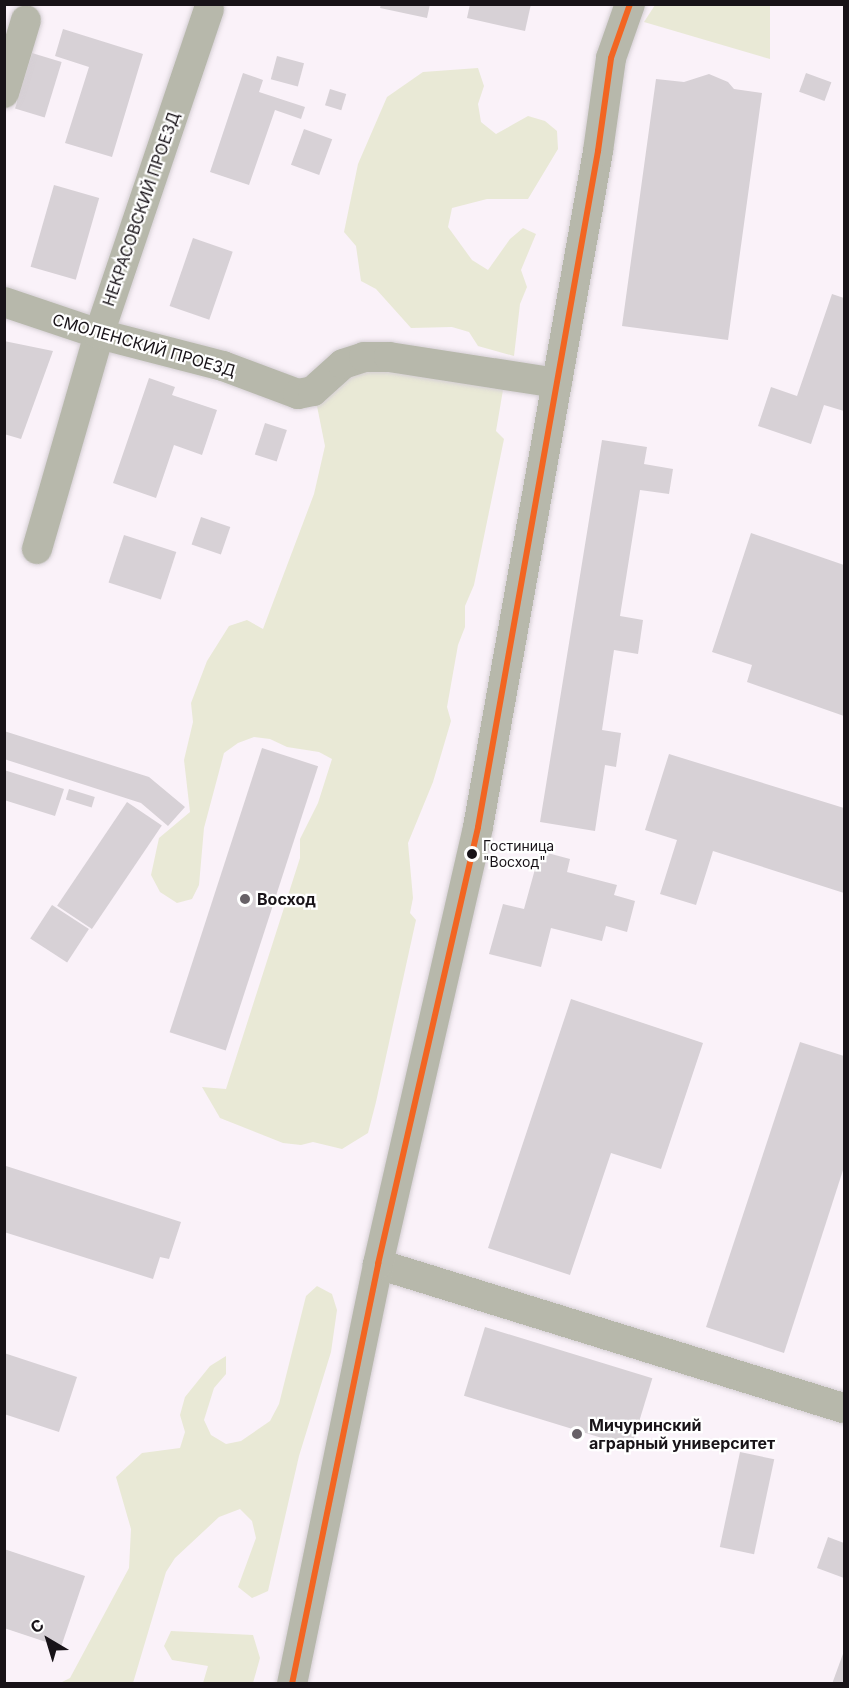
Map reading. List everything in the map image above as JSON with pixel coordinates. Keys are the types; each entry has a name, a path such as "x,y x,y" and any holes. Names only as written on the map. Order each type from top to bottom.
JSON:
{"street":[{"path":"292,1683 378,1264 478,827 557,383 611,58 630,4"},
{"name":"НЕКРАСОВСКИЙ ПРОЕЗД","path":"37,549 99,334 209,9"},
{"path":"4,93 26,20"},
{"name":"СМОЛЕНСКИЙ ПРОЕЗД","path":"4,302 99,334 223,366 298,394 313,391 343,364 364,357 389,357 557,383"},
{"path":"378,1264 844,1408"}],"green space":[{"path":"655,5 770,5 770,59 644,22"},
{"path":"478,68 484,86 478,104 481,122 496,134 528,116 545,121 557,131 558,149 528,199 487,199 452,208 448,227 472,260 488,270 510,239 523,228 536,234 521,270 527,287 520,304 514,356 478,346 469,332 452,327 411,328 376,289 361,281 356,246 344,232 358,164 387,97 423,72"},
{"path":"370,368 503,390 496,431 504,439 474,585 465,606 465,627 458,645 447,707 451,721 433,782 408,843 413,898 410,913 416,920 376,1102 368,1133 342,1149 313,1142 301,1145 283,1143 220,1118 202,1087 226,1089 300,858 300,839 318,803 332,759 319,752 287,747 270,739 254,737 238,743 224,753 204,828 199,885 192,899 177,903 160,892 151,875 159,838 190,812 184,760 193,722 191,703 207,661 229,626 247,620 263,629 314,494 325,446 316,401 340,388 341,380"},
{"path":"317,1286 332,1294 337,1310 331,1352 299,1456 268,1591 252,1598 238,1587 256,1538 252,1521 240,1509 219,1517 175,1558 166,1572 133,1683 60,1683 70,1678 129,1568 131,1529 116,1477 142,1453 180,1448 185,1432 180,1415 185,1397 210,1366 226,1356 226,1374 214,1388 204,1420 211,1435 226,1444 241,1441 270,1421 279,1404 306,1296"},
{"path":"171,1631 253,1635 260,1658 253,1683 203,1683 208,1666 172,1660 164,1646"}],"building":[{"path":"381,4 430,4 427,18 380,8"},
{"path":"470,4 531,4 525,31 467,18"},
{"path":"63,29 143,54 112,157 65,143 89,67 55,56"},
{"path":"32,53 62,62 45,118 15,108"},
{"path":"277,56 304,63 298,86 271,79"},
{"path":"243,73 263,80 259,92 305,107 301,119 275,110 249,185 210,172"},
{"path":"806,73 831,82 825,101 799,92"},
{"path":"709,74 728,82 734,89 762,93 728,340 622,326 656,79 684,82"},
{"path":"330,89 346,94 341,110 325,105"},
{"path":"304,129 332,139 319,175 291,165"},
{"path":"54,185 99,198 76,280 31,267"},
{"path":"193,238 233,252 209,320 170,306"},
{"path":"832,294 844,298 844,411 824,405 811,444 758,426 771,387 797,396"},
{"path":"4,341 53,351 21,439 4,434"},
{"path":"149,378 175,387 172,395 217,410 202,455 174,445 156,498 113,483"},
{"path":"265,423 287,430 277,461 255,454"},
{"path":"602,440 647,447 644,464 673,469 669,494 640,490 620,616 643,620 638,654 614,650 602,730 621,733 616,767 605,765 595,831 540,822"},
{"path":"201,517 230,527 221,555 192,544"},
{"path":"751,533 844,565 844,716 747,682 752,665 712,652"},
{"path":"124,535 176,552 161,600 109,583"},
{"path":"4,731 149,777 185,807 168,826 141,803 4,759"},
{"name":"Восход","path":"262,748 318,766 226,1051 170,1032"},
{"path":"669,754 844,808 844,893 713,851 696,905 660,894 677,840 645,830"},
{"path":"4,770 64,789 55,816 4,800"},
{"path":"69,789 95,797 92,807 66,800"},
{"path":"127,802 162,825 92,929 57,906"},
{"path":"540,851 570,859 567,872 617,885 614,895 635,901 627,932 606,926 602,941 551,928 541,967 489,954 503,904 524,909"},
{"path":"52,905 89,929 67,963 30,939"},
{"path":"571,999 703,1043 661,1169 611,1153 570,1275 488,1248"},
{"path":"800,1042 844,1056 844,1167 784,1353 706,1327"},
{"path":"6,1166 181,1222 169,1259 160,1257 153,1279 4,1232"},
{"path":"485,1327 652,1378 631,1447 464,1396"},
{"path":"4,1353 77,1377 59,1432 4,1414"},
{"path":"740,1452 774,1459 754,1554 720,1547"},
{"path":"828,1537 844,1543 844,1578 817,1568"},
{"path":"4,1549 85,1576 61,1647 4,1628"},
{"path":"844,1651 844,1684 832,1684"}],"transit line":[{"path":"292,1684 378,1264 478,827 598,151 611,58 630,4"}],"place":[{"name":"Гостиница \"Восход\"","path":"472,854"},
{"name":"Восход","path":"245,899"},
{"name":"Мичуринский аграрный университет","path":"577,1434"}]}
